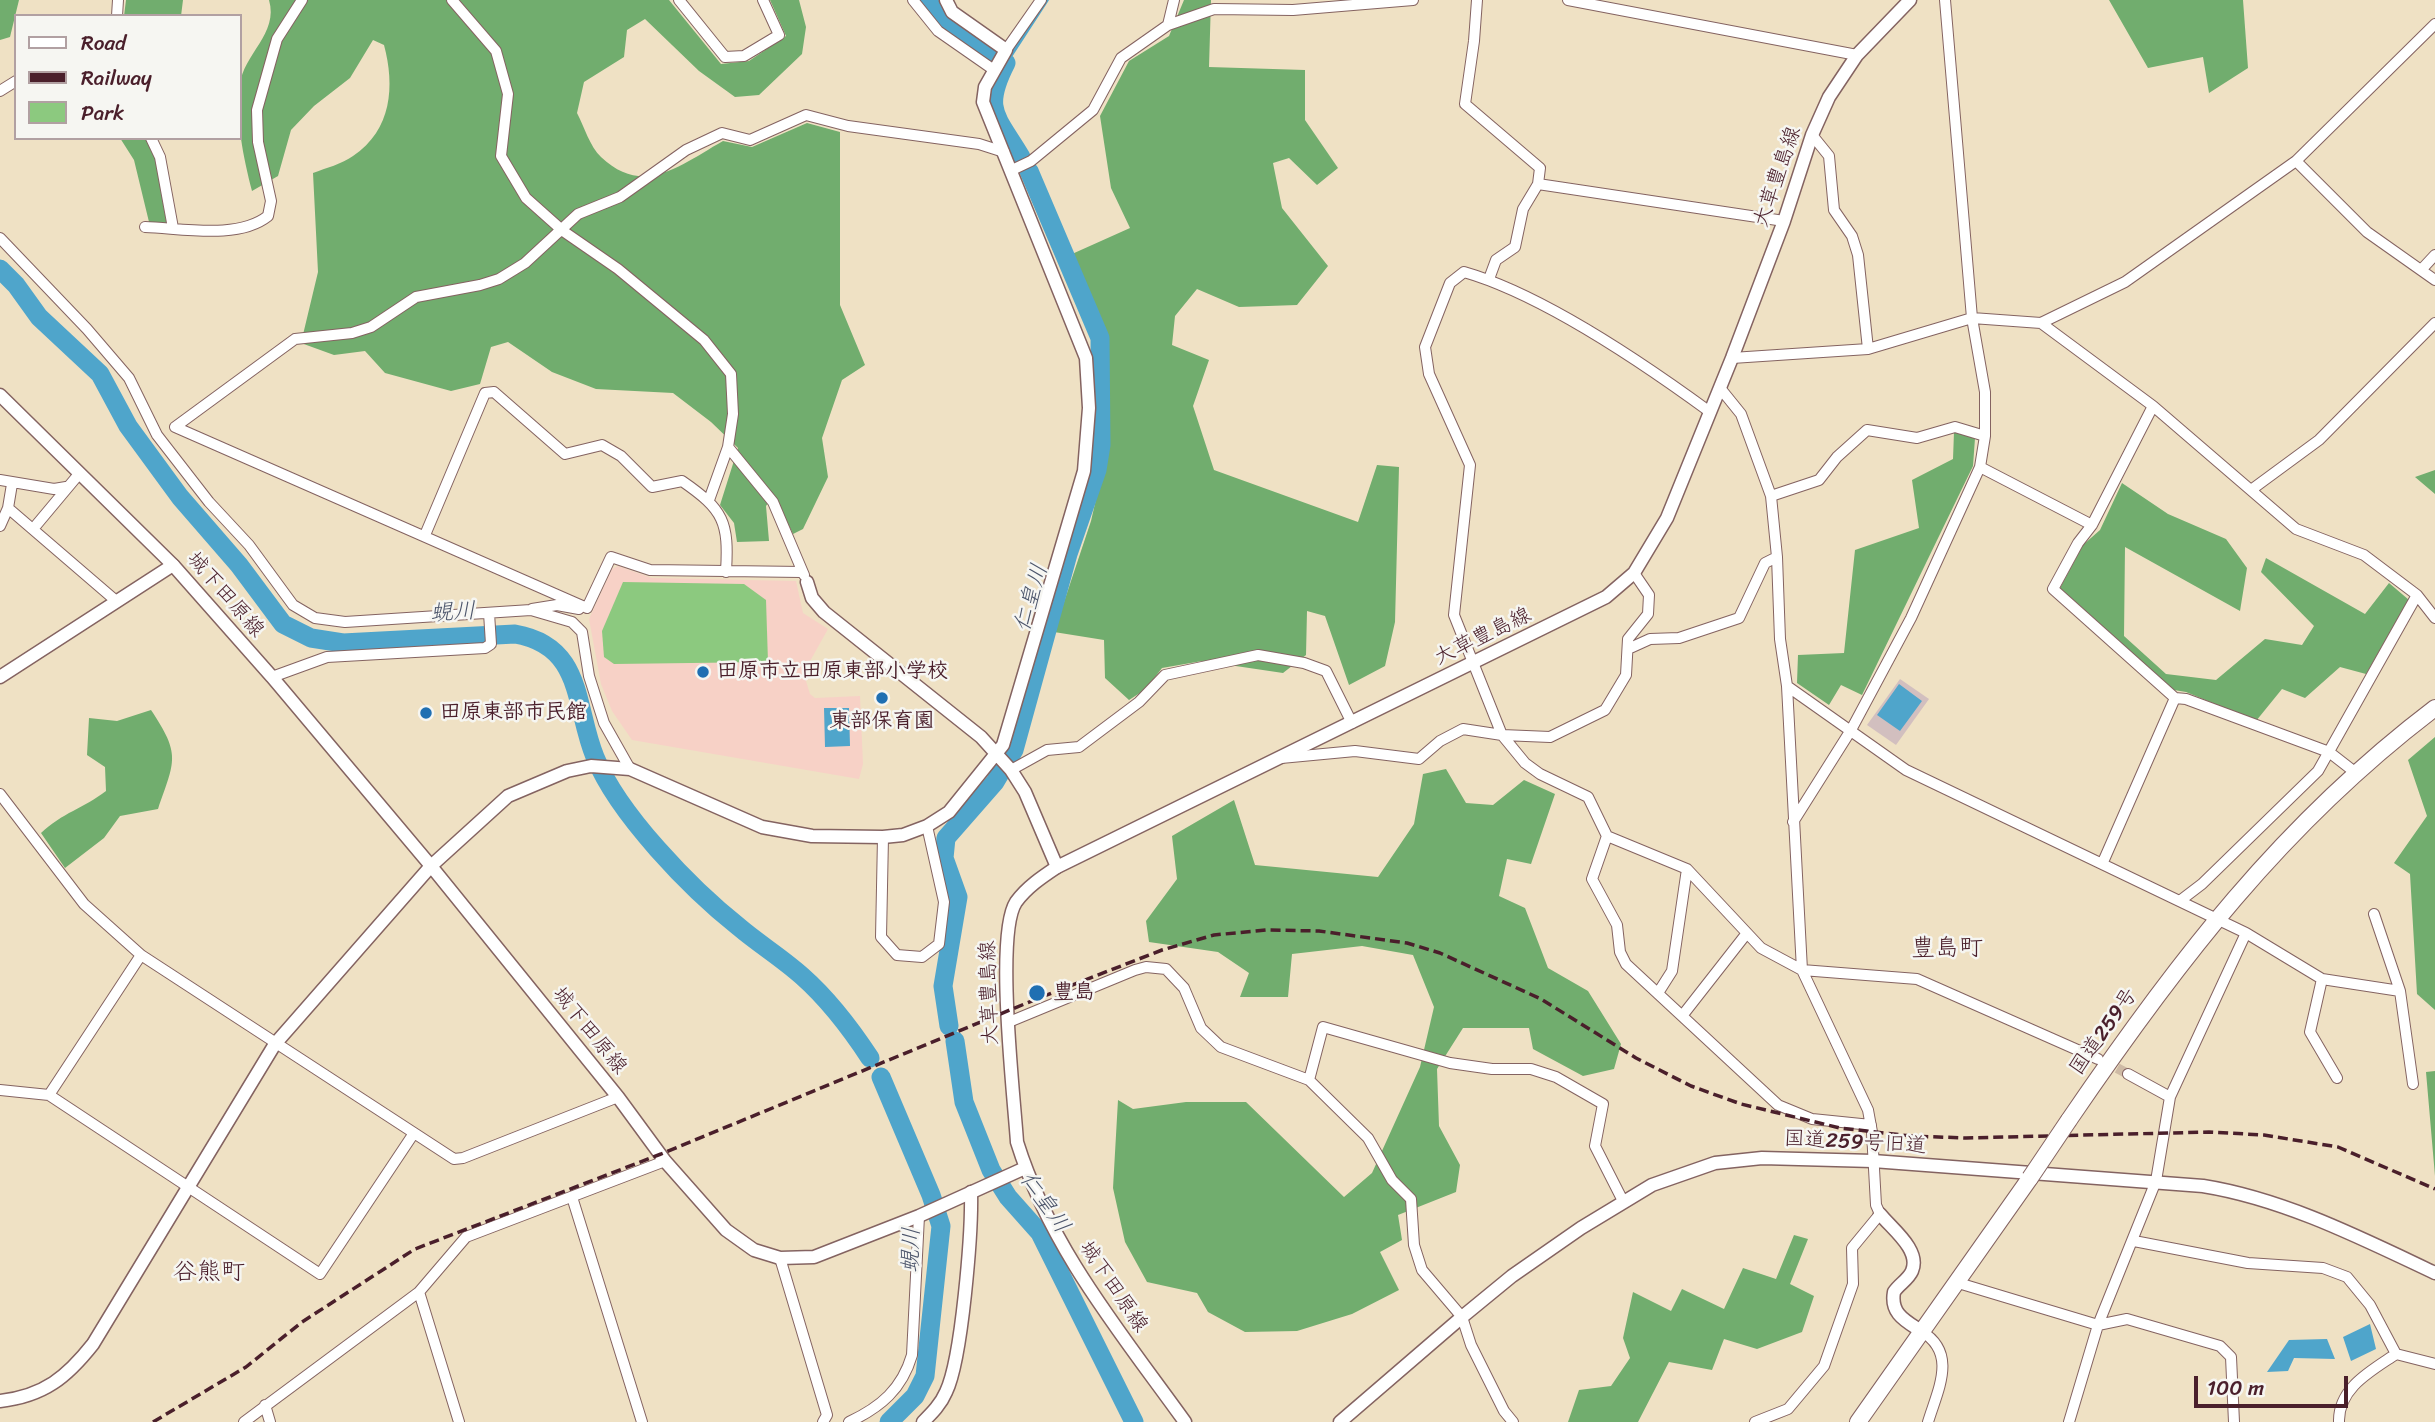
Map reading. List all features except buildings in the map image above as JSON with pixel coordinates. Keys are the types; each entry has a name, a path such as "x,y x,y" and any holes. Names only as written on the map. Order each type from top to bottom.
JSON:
{"highway":[{"name":"国道259号","path":"1857,1422 2159,990 2216,918 2274,851 2356,773 2435,708"}],"street":[{"path":"145,227 193,232 256,226 268,216 271,201 258,142 257,110 277,39 302,0"},
{"path":"452,0 496,51 508,94 501,156 526,198 563,231 618,269 704,340 731,374 733,414 728,447 709,500"},
{"path":"679,0 725,57 744,56 779,35 763,0"},
{"path":"913,0 938,31 993,69"},
{"path":"946,0 953,12 1006,50"},
{"path":"0,1401 42,1390 74,1368 93,1343 275,1044 430,866 508,796 566,771 591,766 630,769 762,827 812,836 903,835 927,826 949,812 1003,745 1084,471 1089,408 1086,358 983,102 985,87 993,69 1041,0"},
{"path":"1168,25 1174,0"},
{"path":"1012,170 1031,161 1093,110 1121,58 1168,25 1214,9 1293,10 1413,0"},
{"path":"1477,0 1465,104 1539,168 1538,184 1523,209 1515,247 1496,260 1489,279"},
{"path":"1568,0 1857,55"},
{"name":"大草豊島線","path":"1025,1168 1017,1142 1006,953 1008,920 1016,902 1029,888 1057,867 1606,597 1634,573 1667,518 1732,358 1784,221 1812,135 1829,97 1857,55 1910,0"},
{"path":"1793,823 1851,730 1911,618 1980,467 1985,436 1985,392 1972,318 1945,0"},
{"path":"1732,358 1868,349 1972,318 2041,323 2125,282 2296,161 2435,24"},
{"path":"587,608 175,428 295,339 370,327 416,296 499,279 525,263 563,231 578,214 620,197 686,150 722,133 750,139 806,115 849,126 979,144 1004,152"},
{"path":"1812,135 1829,156 1834,210 1852,236 1858,255 1868,349"},
{"path":"153,140 160,157 173,228"},
{"path":"2296,161 2367,232 2435,280"},
{"path":"1538,184 1784,221"},
{"path":"0,238 87,328 129,378 157,435 209,502 249,545 293,605 315,618 345,622 557,606 587,608"},
{"path":"2421,270 2435,255"},
{"path":"1710,412 1658,374 1539,304 1489,279 1464,272 1450,283 1425,347 1429,374 1470,465 1454,615 1502,735 1525,763 1540,774 1588,797 1607,836 1687,869 1761,948 1802,970 1917,979 2098,1059"},
{"path":"2041,323 2154,407 2296,529 2364,555 2417,596 2435,618"},
{"path":"2250,490 2319,440 2435,323"},
{"path":"1720,388 1741,414 1771,496 1777,557 1780,639 1787,686 1802,970 1868,1110 1876,1205 1880,1214 1908,1245 1914,1257 1911,1273 1894,1292 1894,1309 1900,1317 1931,1337 1943,1353 1944,1368 1928,1422"},
{"path":"425,536 485,393 495,392 565,454 603,445 621,456 652,487 682,481 709,500 729,534 726,572"},
{"name":"城下田原線","path":"0,395 173,565 272,677 618,1097 665,1161 726,1230 754,1250 780,1258 814,1257 919,1216 1025,1168 1055,1234 1080,1276 1185,1422"},
{"path":"2154,407 2092,525 2078,543 2053,589 2175,698 2186,699 2329,752 2356,773"},
{"path":"1771,496 1819,480 1838,457 1867,430 1917,438 1955,427 1985,436"},
{"path":"728,447 774,502 812,598 824,612 981,737 1011,770 1025,792 1057,867"},
{"path":"1980,467 2092,525"},
{"path":"33,529 79,474"},
{"path":"0,481 66,487"},
{"path":"0,526 8,508 12,484"},
{"path":"8,508 115,600"},
{"path":"587,608 611,557 650,570 805,577"},
{"path":"1628,649 1650,639 1679,638 1740,618 1765,563 1777,557"},
{"path":"0,677 115,600 173,565"},
{"path":"1275,758 1306,758 1355,751 1419,759 1440,741 1463,729 1502,735 1550,737 1605,710 1626,675 1629,639 1648,614 1649,595 1634,573"},
{"path":"2181,900 2202,884 2318,771 2417,596"},
{"path":"531,610 572,622 582,632 589,676 604,723 630,769"},
{"path":"272,677 327,657 485,648 491,644 489,613"},
{"path":"1011,770 1048,750 1079,747 1139,702 1166,675 1258,655 1304,663 1326,671 1352,723"},
{"path":"1787,686 1906,770 2181,900 2246,933 2322,979 2400,991"},
{"path":"2102,862 2175,698"},
{"path":"0,794 84,904 141,955 454,1159 463,1158 618,1097"},
{"path":"883,837 881,937 897,955 922,957 939,944 944,902 927,826"},
{"path":"1607,836 1592,878 1617,925 1620,952 1626,964 1778,1105 1812,1119 1871,1125"},
{"path":"1658,993 1672,971 1687,869"},
{"path":"2374,914 2400,991 2413,1084"},
{"path":"1682,1016 1747,933"},
{"path":"2069,1422 2098,1325 2156,1181 2170,1097 2246,933"},
{"path":"49,1095 141,955"},
{"path":"1009,1022 1135,970 1146,967 1166,969 1184,989 1201,1028 1221,1047 1309,1080 1368,1138 1392,1180 1410,1199 1414,1245 1422,1270 1462,1317 1471,1345 1504,1411 1513,1422"},
{"path":"2322,979 2310,1032 2337,1078"},
{"path":"1309,1080 1323,1027 1451,1063 1492,1069 1531,1069 1556,1077 1603,1104 1595,1146 1623,1201"},
{"path":"2128,1074 2170,1097"},
{"path":"0,1090 49,1095 320,1274 414,1133"},
{"name":"国道259号旧道","path":"1340,1422 1512,1276 1623,1201 1672,1177 1715,1163 1762,1158 1873,1161 2156,1181 2239,1192 2276,1203 2435,1273"},
{"path":"244,1422 419,1292 466,1237 665,1161"},
{"path":"923,1422 935,1410 952,1377 964,1289 971,1192"},
{"path":"572,1197 642,1422"},
{"path":"1755,1422 1788,1409 1824,1366 1853,1284 1852,1248 1880,1214"},
{"path":"849,1422 886,1400 907,1374 912,1355 919,1216"},
{"path":"2134,1241 2248,1263 2323,1268 2347,1277 2370,1306 2396,1354"},
{"path":"780,1258 827,1415 823,1422"},
{"path":"1955,1282 2098,1325 2127,1319 2220,1346 2231,1357 2234,1422"},
{"path":"419,1292 459,1422"},
{"path":"2339,1422 2339,1410 2357,1380 2396,1354 2434,1362"},
{"path":"265,1405 270,1422"}],"shaded area":[{"name":"田原市立田原東部小学校","path":"618,566 652,578 796,581 803,613 828,629 809,663 806,681 810,694 815,698 860,696 863,764 859,779 632,740 612,711 601,684 589,619 612,569"},
{"path":"1900,679 1929,699 1896,745 1867,725"}],"green space":[{"path":"0,0 19,0 10,37 0,40"},
{"path":"126,0 183,0 181,14 124,14"},
{"path":"269,0 669,0 721,64 749,61 786,36 770,0 799,0 806,27 802,54 759,95 735,97 699,71 645,19 627,30 624,57 584,82 577,113 597,153 617,169 632,175 663,173 723,141 752,147 807,123 840,132 840,305 865,365 842,380 822,438 828,477 803,529 793,534 774,495 766,506 769,541 737,542 734,523 720,505 738,448 711,422 673,393 596,389 552,372 508,342 491,347 480,384 451,391 385,373 365,351 334,355 301,343 318,272 313,173 349,159 376,133 387,106 389,76 384,45 373,40 350,78 314,106 291,130 278,176 252,191 241,140 242,78 247,63 265,34 271,12"},
{"path":"1184,0 1211,0 1209,67 1305,70 1305,120 1338,168 1317,185 1289,158 1273,163 1282,208 1328,266 1297,305 1239,307 1197,289 1175,316 1172,345 1209,360 1193,406 1214,470 1358,522 1377,465 1399,467 1395,622 1385,666 1349,685 1325,616 1307,611 1306,655 1283,673 1202,661 1162,668 1146,689 1129,700 1105,678 1104,640 1054,632 1091,521 1108,447 1106,338 1072,254 1130,228 1111,188 1100,116 1129,61 1169,36"},
{"path":"2109,0 2243,0 2248,68 2209,93 2203,57 2148,68"},
{"path":"121,140 148,140 155,158 167,226 149,222 134,160"},
{"path":"1954,432 1975,438 1973,466 1862,695 1841,685 1829,705 1797,683 1798,655 1844,653 1855,550 1919,528 1912,480 1953,459"},
{"path":"2435,470 2435,494 2415,477"},
{"path":"2122,483 2168,514 2226,539 2247,568 2240,611 2125,547 2124,636 2166,674 2216,680 2265,639 2302,645 2314,626 2261,572 2266,558 2365,614 2389,583 2409,600 2366,674 2340,667 2305,698 2282,689 2256,721 2186,692 2174,690 2060,588 2083,545 2100,530"},
{"path":"623,582 744,584 766,600 768,662 614,664 604,657 602,631"},
{"path":"151,710 167,738 172,758 158,809 120,816 104,838 65,868 41,833 57,820 106,791 105,767 87,755 89,718 117,721"},
{"path":"2435,737 2435,1010 2417,994 2410,874 2394,863 2427,816 2408,760"},
{"path":"1446,769 1466,803 1493,805 1524,780 1555,794 1531,864 1507,859 1499,896 1525,908 1548,968 1588,991 1621,1044 1614,1069 1583,1076 1533,1049 1529,1028 1463,1028 1437,1069 1439,1126 1460,1165 1456,1192 1398,1215 1402,1240 1380,1252 1399,1290 1352,1314 1297,1331 1245,1332 1208,1312 1197,1293 1147,1282 1125,1242 1113,1188 1118,1100 1133,1109 1186,1102 1246,1102 1344,1197 1372,1173 1420,1067 1434,1007 1413,955 1362,946 1292,954 1288,997 1240,997 1249,973 1218,952 1149,942 1146,921 1177,879 1172,836 1234,800 1255,865 1378,877 1414,824 1423,774"},
{"path":"2435,1071 2435,1176 2426,1072"},
{"path":"1794,1235 1808,1239 1790,1284 1814,1296 1802,1332 1757,1349 1724,1339 1712,1370 1669,1362 1638,1422 1568,1422 1579,1390 1611,1386 1630,1358 1623,1338 1633,1292 1671,1311 1682,1289 1724,1309 1743,1268 1776,1279"}],"water":[{"path":"1899,684 1922,701 1900,731 1877,715"},
{"path":"824,708 849,708 850,746 825,747"},
{"path":"2370,1324 2376,1349 2351,1361 2343,1337"},
{"path":"2327,1339 2335,1359 2294,1358 2288,1371 2267,1372 2289,1340"}],"waterway":[{"name":"仁皇川","path":"927,0 939,17 993,55"},
{"path":"1006,63 1047,0"},
{"name":"仁皇川","path":"1006,63 995,92 995,112 1021,157"},
{"name":"仁皇川","path":"949,1026 943,986 958,897 944,858 946,838 995,782 1014,750 1068,554 1097,470 1101,445 1100,338 1029,171"},
{"name":"蜆川","path":"0,269 16,285 39,317 100,374 128,426 180,497 239,565 283,624 311,638 343,643 515,634 537,641 554,651 573,681 595,757 620,802 638,826 699,892 812,985 839,1015 870,1058"},
{"name":"仁皇川","path":"955,1041 964,1102 991,1170 1008,1197 1040,1233 1134,1422"},
{"name":"蜆川","path":"881,1077 931,1195 941,1226 925,1376 915,1396 889,1422"}],"tunnel":[{"path":"2104,1061 2128,1074"}],"railway":[{"path":"153,1422 246,1367 302,1322 415,1249 661,1154 1039,998 1162,950 1214,935 1266,930 1319,931 1407,943 1440,953 1541,999 1636,1058 1691,1086 1741,1104 1840,1128 1911,1136 1966,1138 2209,1132 2264,1135 2338,1147 2435,1189"}],"place":[{"name":"田原市立田原東部小学校","path":"703,672"},
{"name":"東部保育園","path":"882,698"},
{"name":"田原東部市民館","path":"426,713"},
{"name":"豊島","path":"1037,993"}],"district":[{"name":"豊島町","path":"1947,949"},
{"name":"谷熊町","path":"209,1273"}]}
